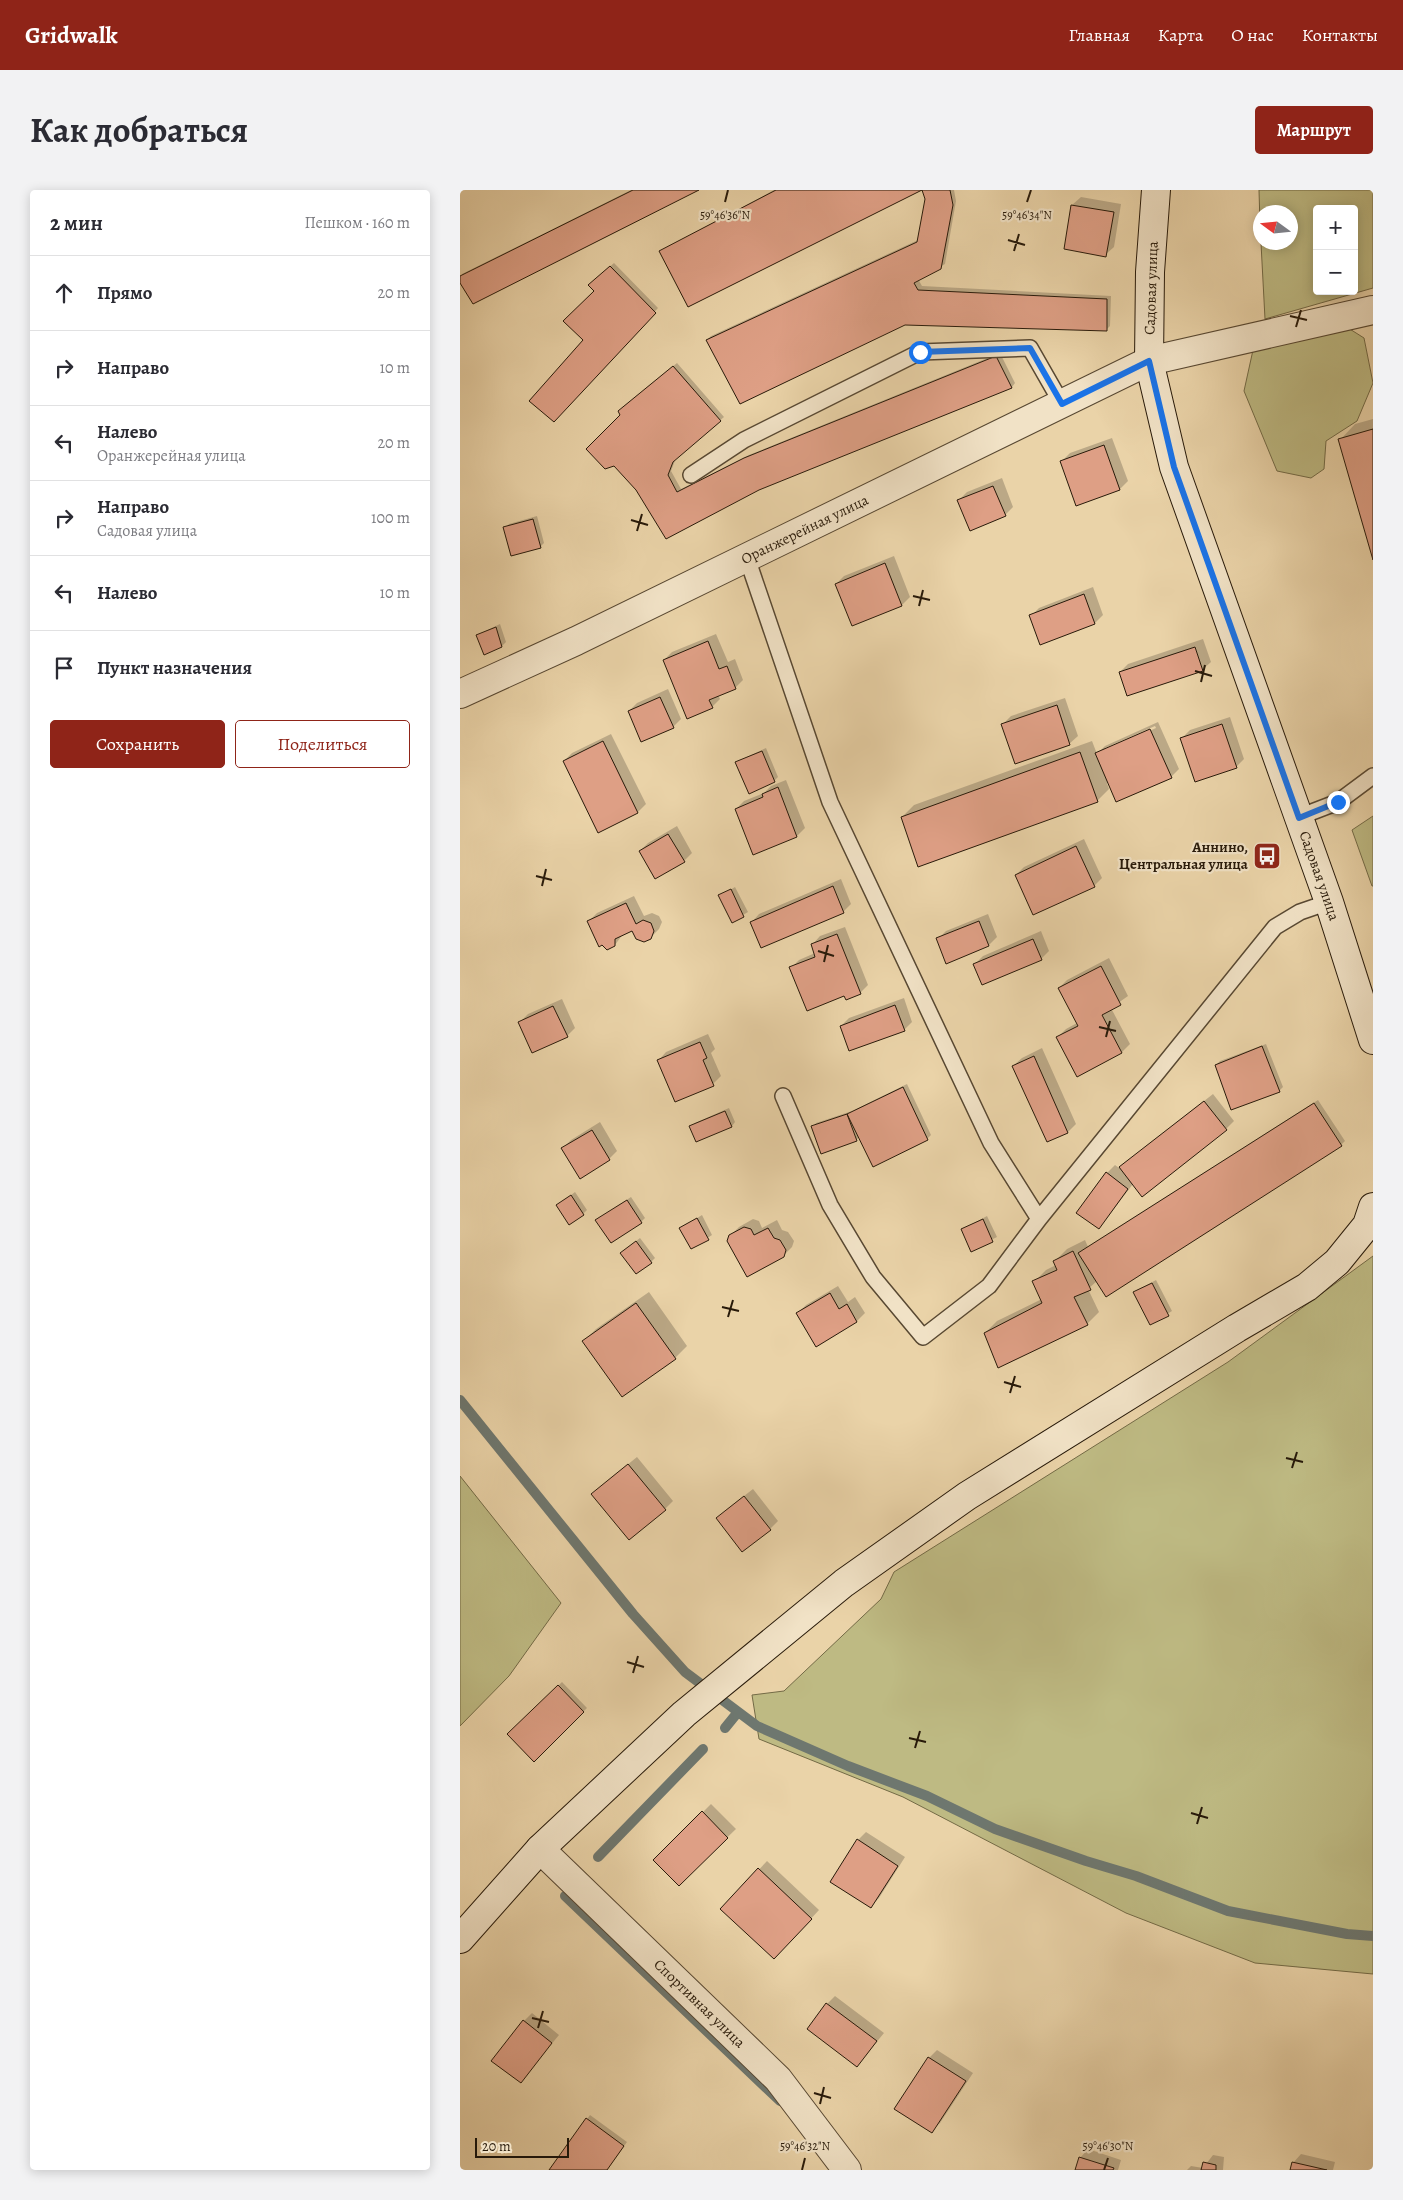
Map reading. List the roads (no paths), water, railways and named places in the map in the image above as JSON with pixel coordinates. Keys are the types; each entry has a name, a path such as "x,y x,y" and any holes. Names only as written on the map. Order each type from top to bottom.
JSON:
{"main road":[{"name":"Садовая улица","path":"1156,190 1150,272 1149,361 1174,467 1329,902 1373,1040"},
{"name":"Оранжерейная улица","path":"460,694 746,558 1149,361 1372,312"},
{"path":"460,1939 540,1849 697,1702 844,1583 967,1496 1237,1328 1307,1287 1337,1262 1367,1225 1373,1207"},
{"name":"Спортивная улица","path":"540,1849 778,2078 847,2170"}],"lane":[{"path":"691,475 744,440 920,352 1030,348 1062,404"},
{"path":"746,558 830,802 991,1143 1039,1219"},
{"path":"1299,818 1338,802 1373,776"},
{"path":"783,1096 830,1205 872,1277 923,1338 990,1286 1039,1219 1275,927 1300,912 1329,902"}],"waterway":[{"path":"460,1400 633,1614 685,1672 757,1726 848,1766 927,1796 995,1829 1086,1861 1136,1876 1228,1911 1347,1934 1373,1936"},
{"path":"725,1728 738,1712"},
{"path":"598,1857 703,1749"},
{"path":"565,1896 780,2101"}],"place":[{"name":"Аннино, Центральная улица","path":"1267,856"}]}
